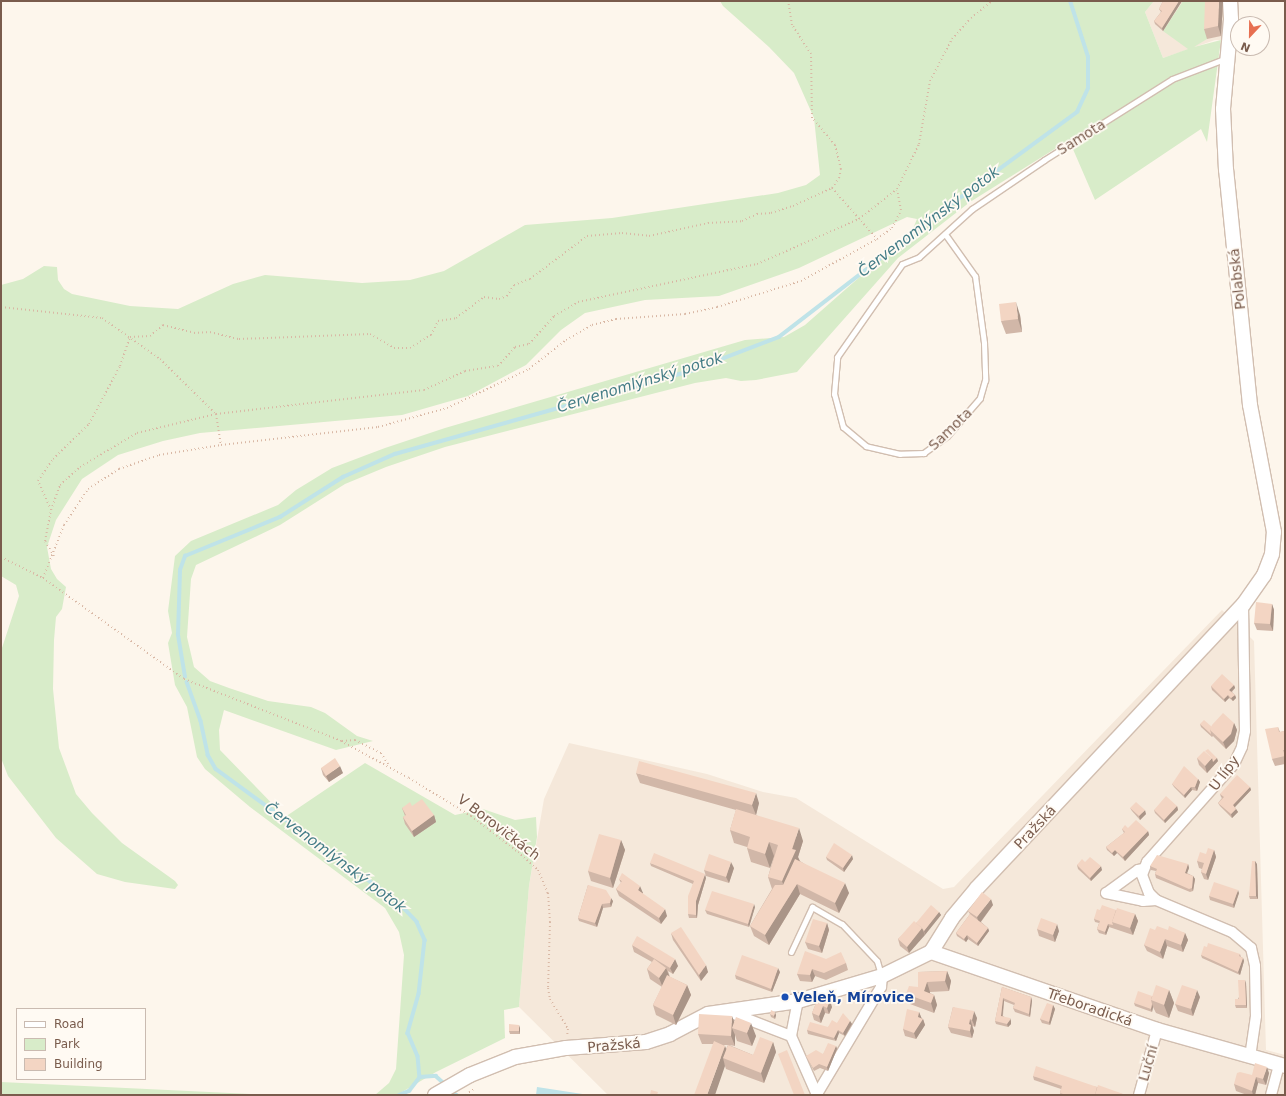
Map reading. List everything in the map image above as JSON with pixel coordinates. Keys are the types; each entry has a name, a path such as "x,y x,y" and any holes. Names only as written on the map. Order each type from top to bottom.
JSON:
{"street":[{"name":"Polabská","path":"1230,1 1231,19 1223,109 1226,170 1250,405 1274,532 1272,554 1264,575 1243,606"},
{"name":"U lípy","path":"1156,900 1144,885 1143,869 1147,862 1234,764 1242,747 1245,731 1243,606"},
{"name":"Pražská","path":"931,952 952,918 977,888 1243,606"},
{"name":"U lípy","path":"1143,869 1138,870 1106,893 1143,901 1156,900 1232,932 1251,948 1255,966 1256,1016 1250,1057"},
{"path":"817,1095 791,1036 798,1000 882,976 931,952"},
{"name":"Třeboradická","path":"931,952 1158,1030 1282,1066"},
{"path":"817,1095 881,987 882,976"},
{"name":"Pražská","path":"443,1090 515,1057 566,1048 636,1044 661,1037 700,1017 727,1011 798,1000"},
{"path":"727,1011 791,1036"},
{"name":"Luční","path":"1139,1095 1158,1030"},
{"path":"1271,1095 1282,1066"}],"lane":[{"name":"Samota","path":"945,234 975,276 984,343 985,380 980,398 947,436 924,453 900,454 866,446 843,427 834,394 837,357 902,264 919,257 972,209 1172,79 1228,57"},
{"path":"791,952 812,907 842,924 877,961 882,976"}],"path":[{"path":"130,337 150,336 163,325 194,333 210,332 239,339 370,334 394,348 410,348 431,335 438,321 456,318 484,297 499,299 506,296 514,285 530,279 588,236 622,233 649,236 708,223 742,221 757,214 771,213 793,206 832,188 839,178 841,169 835,145 812,118 811,54 792,25 788,1"},
{"path":"54,556 45,541 51,510 60,485 80,467 137,433 216,414 424,390 465,371 498,366 515,347 529,344 554,316 578,302 757,264 859,219 897,189 919,144 930,81 952,39 971,18 992,1"},
{"path":"832,188 877,239"},
{"path":"43,578 54,556 64,525 88,489 119,469 158,454 221,444 378,427 447,408 529,369 566,340 592,326 616,319 685,314 759,296 801,281 877,239 892,228 901,210 897,189"},
{"path":"1,308 73,317 95,316 130,337 160,359 216,414 221,444"},
{"path":"51,510 38,481 53,459 89,424 120,366 130,337"},
{"path":"1,557 43,578 184,679 341,741 355,740 381,753 390,767"},
{"name":"V Borovičkách","path":"341,741 390,767 471,816 538,870 548,893 550,922 548,988 550,999 568,1029 566,1048"},
{"path":"466,1095 480,1084"}],"shaded area":[{"path":"1154,1 1225,1 1224,35 1221,40 1215,40 1163,58 1145,12"},
{"path":"1222,610 1254,641 1266,1050 1285,1055 1285,1095 608,1095 519,1007 529,886 544,799 569,743 707,774 763,792 796,798 943,889 954,887"}],"green space":[{"path":"720,1 1154,1 1145,12 1163,58 1188,49 1163,31 1183,1 1222,1 1208,2 1207,39 1194,47 1221,40 1207,142 1201,129 1095,200 1069,140 970,202 898,258 797,372 756,380 741,381 726,378 695,383 445,447 386,467 345,484 280,525 196,565 191,579 187,637 194,667 210,681 229,688 268,701 311,707 325,713 357,736 373,741 336,750 224,710 219,730 220,750 285,817 365,763 455,815 483,809 515,820 536,817 537,837 529,886 519,1007 504,1010 505,1038 436,1072 397,1095 375,1095 389,1083 396,1069 404,955 399,932 385,908 250,807 205,769 197,757 187,707 175,685 168,643 172,633 168,611 175,556 191,541 278,505 296,490 332,468 385,448 445,428 745,340 784,337 805,325 912,231 917,219 907,217 799,268 719,296 645,300 585,313 561,330 526,365 468,396 402,415 200,433 163,441 118,455 82,479 56,520 47,547 51,569 57,579 66,587 62,609 56,617 54,640 53,689 59,748 76,794 92,813 122,843 175,881 178,885 175,889 125,882 97,874 56,838 8,776 1,758 1,651 19,596 16,585 1,576 1,285 23,279 44,266 57,267 58,280 64,289 72,294 130,306 178,309 233,284 265,275 362,283 410,280 444,271 525,225 612,218 778,193 806,185 820,175 814,118 794,73 769,47 723,6"},
{"path":"1,1082 269,1095 1,1095"}],"water":[{"path":"537,1087 589,1095 536,1095"}],"building":[{"path":"1163,1 1179,1 1162,28 1154,21 1162,11 1159,9"},
{"path":"1205,1 1219,1 1218,26 1204,29"},
{"path":"1016,302 1018,319 1001,321 999,304"},
{"path":"1256,602 1272,604 1270,624 1254,623"},
{"path":"1222,674 1234,685 1229,690 1235,695 1231,698 1228,695 1224,699 1211,686"},
{"path":"1223,713 1234,723 1231,734 1223,742 1210,730 1212,725"},
{"path":"1204,720 1212,727 1210,730 1211,734 1200,724"},
{"path":"1278,727 1279,732 1285,731 1285,750 1283,750 1285,756 1272,759 1265,729"},
{"path":"1208,749 1217,758 1213,762 1212,758 1205,751"},
{"path":"1204,751 1212,758 1205,766 1197,758"},
{"path":"335,758 340,766 326,776 321,768"},
{"path":"639,761 756,793 752,805 636,773"},
{"path":"1184,766 1198,779 1195,787 1191,787 1184,795 1172,784"},
{"path":"1237,775 1250,787 1233,805 1236,809 1231,814 1218,803 1224,797 1220,794"},
{"path":"1166,796 1177,806 1164,820 1154,810"},
{"path":"422,799 434,815 412,831 403,817 406,815 402,808 410,802 412,806"},
{"path":"1136,802 1145,810 1139,816 1130,808"},
{"path":"736,809 799,828 792,849 796,850 782,881 768,877 778,845 769,842 765,854 747,848 750,837 730,830"},
{"path":"1136,820 1148,831 1123,857 1115,850 1112,853 1106,847 1125,832 1122,829 1125,825 1128,828"},
{"path":"599,834 621,840 610,878 588,871"},
{"path":"834,843 852,855 843,868 826,857"},
{"path":"1208,848 1214,850 1206,874 1201,872 1204,863 1197,861 1200,852 1206,854"},
{"path":"654,853 705,874 696,901 696,915 688,914 688,896 694,881 650,863"},
{"path":"709,854 731,862 726,877 704,870"},
{"path":"1157,855 1188,864 1185,873 1193,876 1192,888 1189,889 1155,874 1157,869 1150,866"},
{"path":"1090,857 1101,866 1090,878 1077,865 1082,859 1085,862"},
{"path":"795,859 845,883 835,903 797,884 765,935 750,926 775,885 783,885"},
{"path":"1252,861 1255,861 1256,896 1249,896"},
{"path":"622,873 640,886 638,890 665,909 659,918 616,889 622,881 619,879"},
{"path":"1214,882 1238,890 1233,904 1209,896"},
{"path":"588,885 606,890 611,898 610,903 602,904 595,923 578,918"},
{"path":"712,891 754,904 748,924 705,910"},
{"path":"982,892 991,899 977,917 968,911"},
{"path":"931,905 939,912 924,931 916,923"},
{"path":"1102,905 1116,910 1112,922 1113,925 1108,924 1105,932 1097,929 1100,921 1094,919 1097,909 1100,910"},
{"path":"1117,908 1135,914 1130,928 1112,922"},
{"path":"970,914 988,928 977,943 967,935 964,939 956,933"},
{"path":"1041,918 1057,924 1053,935 1037,929"},
{"path":"813,919 827,923 819,946 805,942"},
{"path":"914,921 922,928 907,947 898,939"},
{"path":"1157,926 1168,930 1169,926 1185,933 1181,945 1165,939 1160,952 1144,945 1150,928 1155,930"},
{"path":"681,927 706,965 699,975 671,933"},
{"path":"637,936 675,959 670,968 632,945"},
{"path":"1208,943 1240,954 1239,956 1243,958 1238,972 1201,955 1204,946 1207,947"},
{"path":"805,951 826,959 841,952 846,963 824,973 812,969 810,975 797,974"},
{"path":"742,955 778,968 771,989 735,975"},
{"path":"654,959 666,968 659,978 647,969"},
{"path":"947,971 945,981 927,982 924,991 934,995 931,1003 906,994 909,986 918,987 918,972"},
{"path":"667,975 687,985 673,1015 653,1005"},
{"path":"1238,980 1245,980 1246,1005 1235,1005 1235,999 1239,999"},
{"path":"1156,985 1169,990 1164,1005 1151,1000"},
{"path":"1182,985 1197,990 1191,1009 1175,1004"},
{"path":"1002,987 1031,997 1029,1014 1013,1008 1015,1003 1003,998 1001,1016 1010,1018 1010,1020 1007,1024 995,1021"},
{"path":"1138,991 1152,996 1151,1009 1134,1003"},
{"path":"819,996 830,1000 827,1008 823,1006 819,1016 812,1013"},
{"path":"1047,1003 1053,1005 1049,1022 1040,1019"},
{"path":"953,1007 974,1011 972,1020 970,1019 969,1024 971,1025 970,1031 948,1027"},
{"path":"907,1009 919,1012 918,1017 923,1019 914,1033 903,1029"},
{"path":"771,1010 775,1012 774,1016 770,1014"},
{"path":"843,1013 850,1021 843,1033 838,1030 834,1038 807,1030 810,1022 828,1027 832,1020 837,1023"},
{"path":"699,1014 732,1016 731,1036 698,1034"},
{"path":"736,1017 751,1023 747,1033 732,1028"},
{"path":"509,1024 519,1025 519,1031 509,1031"},
{"path":"760,1037 773,1042 761,1073 723,1058 728,1045 753,1055"},
{"path":"714,1041 725,1046 707,1095 694,1095"},
{"path":"828,1043 836,1046 827,1067 819,1064 813,1068 806,1056 816,1050 823,1054"},
{"path":"787,1050 805,1095 794,1095 778,1054"},
{"path":"1255,1063 1267,1067 1263,1079 1256,1077 1252,1091 1234,1084 1237,1073 1240,1072 1252,1075"},
{"path":"1036,1066 1097,1087 1095,1095 1066,1095 1060,1093 1062,1086 1033,1076"},
{"path":"1098,1085 1126,1095 1095,1095"},
{"path":"651,1090 658,1092 657,1095 650,1095"}],"waterway":[{"name":"Červenomlýnský potok","path":"185,677 178,635 180,570 185,556 280,517 343,477 395,454 693,370 779,337 941,212 1077,112 1088,88 1088,57 1070,1"},
{"name":"Červenomlýnský potok","path":"187,682 201,721 208,755 216,769 397,901 417,922 425,940 419,994 408,1033 418,1056 420,1077"},
{"path":"420,1077 436,1076 446,1085"},
{"path":"399,1095 409,1091 420,1077"},
{"path":"450,1090 457,1095"}],"place":[{"name":"Veleň, Mírovice","path":"785,997"}]}
